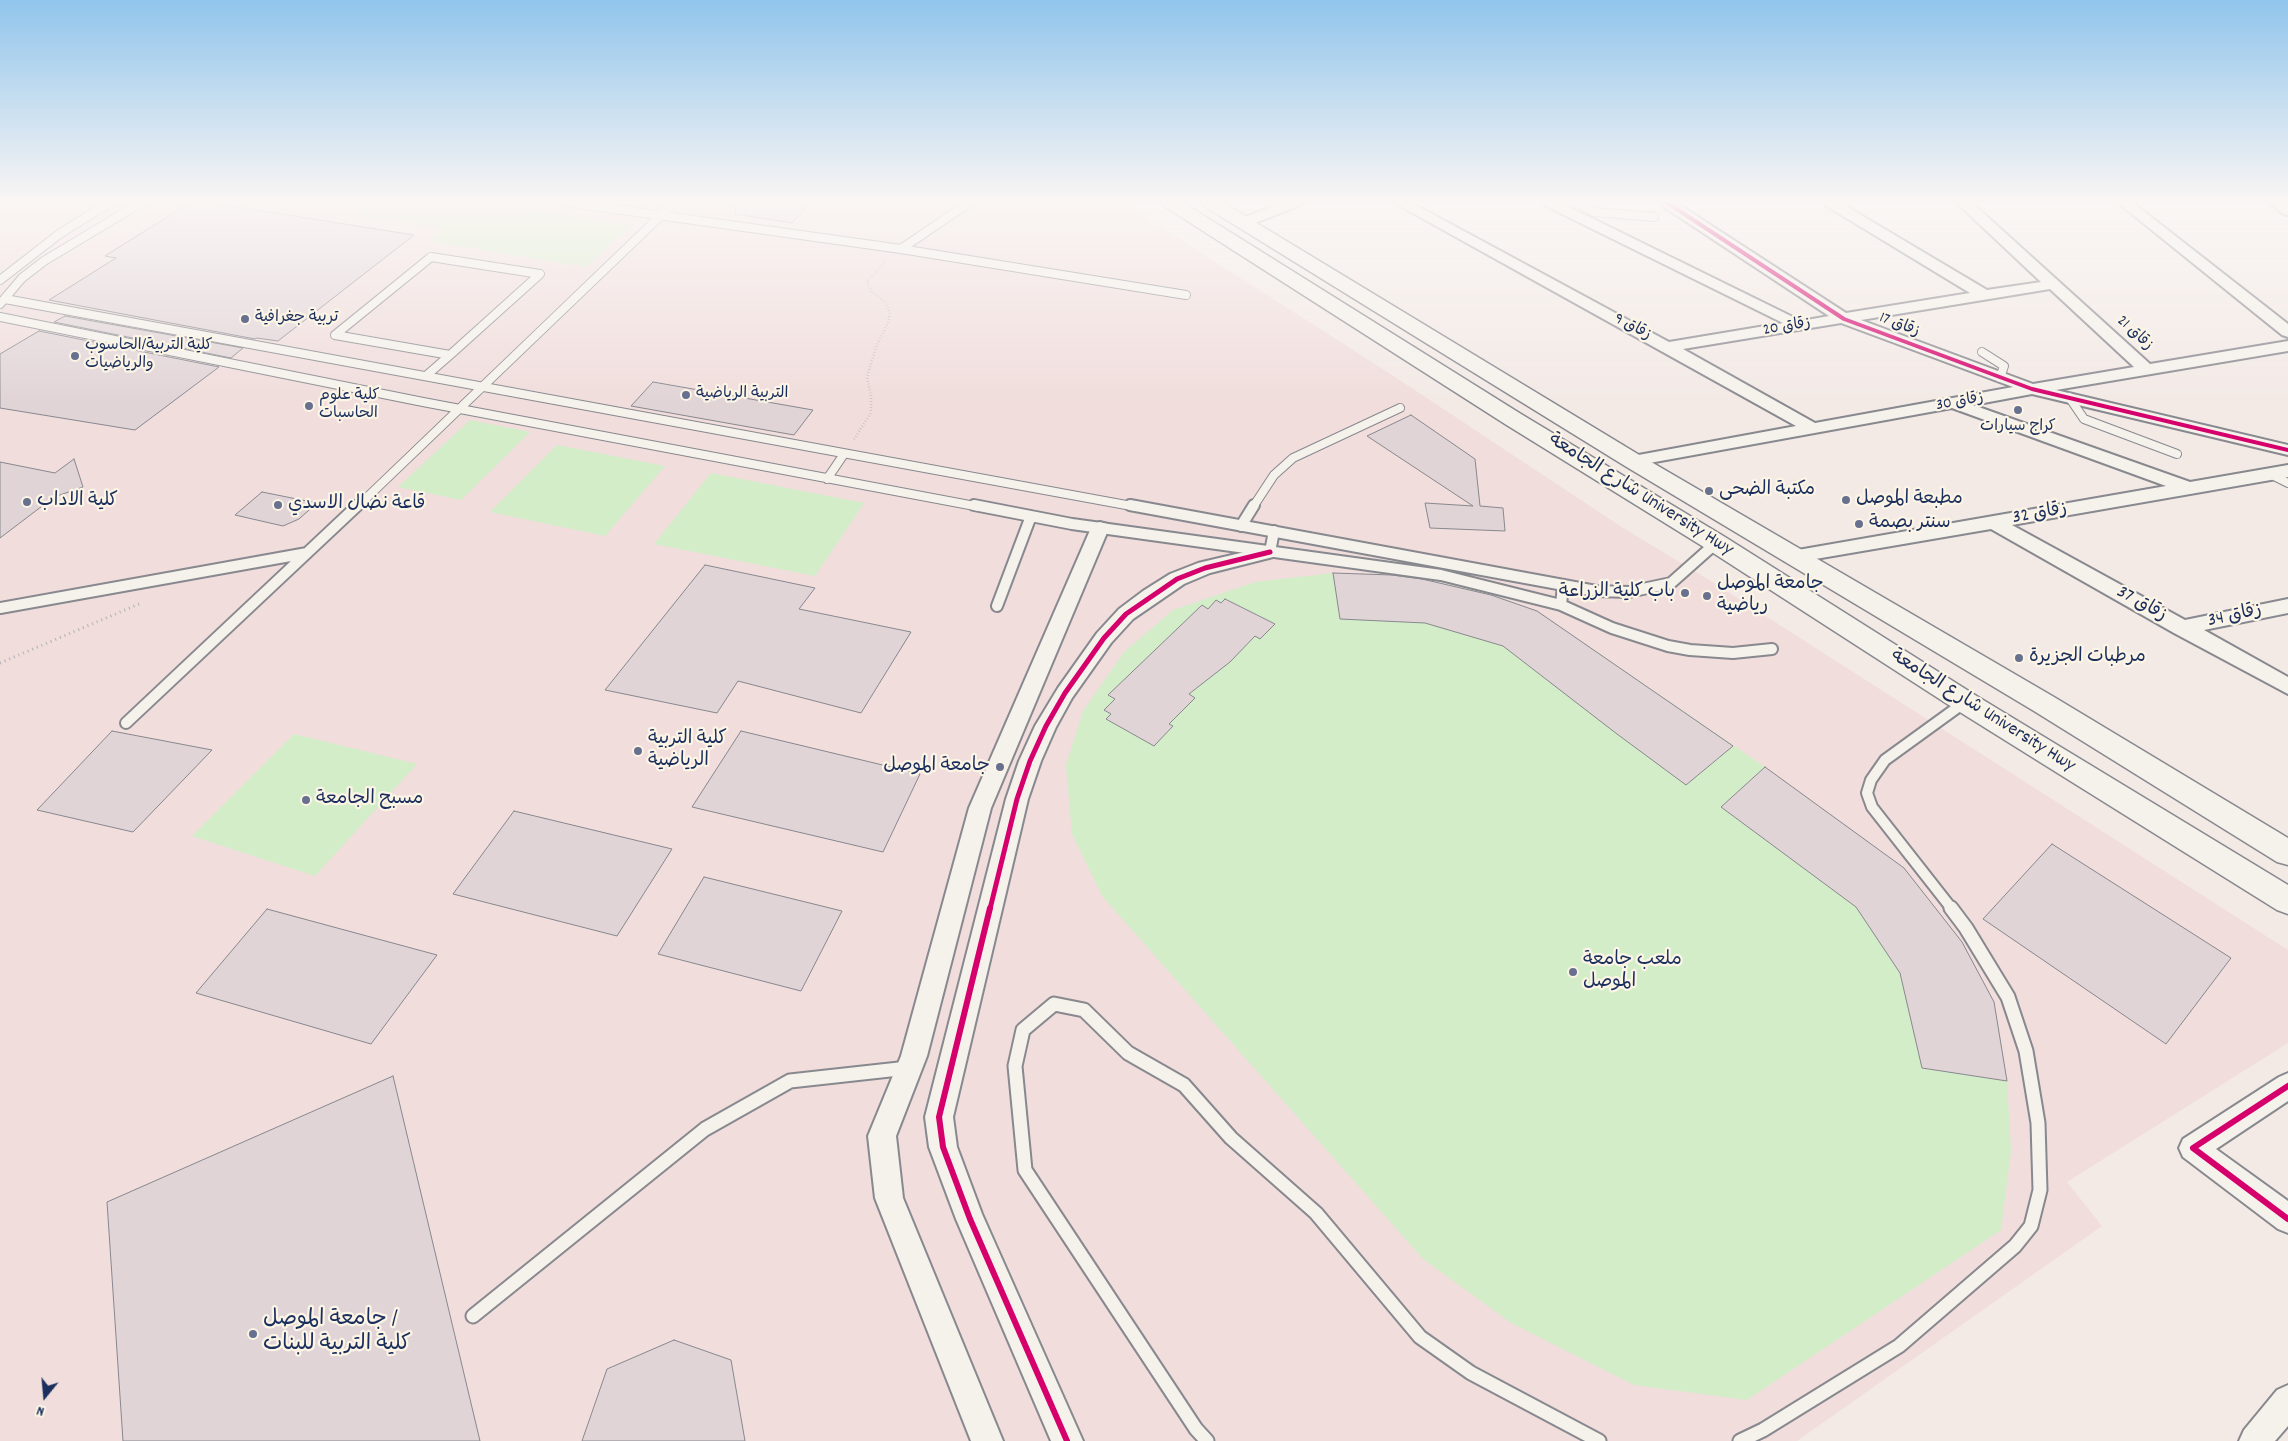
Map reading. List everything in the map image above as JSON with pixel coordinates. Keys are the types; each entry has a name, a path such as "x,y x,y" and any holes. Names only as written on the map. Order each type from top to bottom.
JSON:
{"main road":[{"name":"شارع الجامعة University Hwy","path":"1276,269 1513,419 1716,543 1965,702 2288,901"},
{"name":"شارع الجامعة University Hwy","path":"1321,269 1633,461 1792,557 2044,704 2288,853"},
{"path":"1513,419 1541,405"}],"street":[{"name":"زقاق 9","path":"1524,269 1810,428"},
{"path":"1688,269 1800,326"},
{"name":"زقاق 17","path":"1768,269 1844,319 2000,378 2032,389 2288,450"},
{"path":"1941,269 1984,295"},
{"name":"زقاق 21","path":"2038,269 2148,371"},
{"path":"2209,269 2288,332"},
{"name":"زقاق 20","path":"1667,347 2054,284"},
{"name":"زقاق 30","path":"1633,461 2032,389 2288,346"},
{"path":"1956,404 2189,488"},
{"name":"زقاق 32","path":"1792,557 2279,473"},
{"name":"زقاق 37","path":"1995,523 2288,686"},
{"path":"987,1441 889,1198 882,1136 909,1068 980,808 1100,528"},
{"path":"1067,1441 970,1219 943,1147 939,1117 1017,799 1030,761 1046,726 1065,692 1104,638 1126,614 1150,596 1177,579 1272,542"},
{"name":"زقاق 34","path":"2181,628 2288,606"},
{"path":"2288,1086 2193,1148 2288,1219"},
{"path":"2255,1441 2288,1401"}],"lane":[{"path":"0,280 14,269"},
{"path":"2,302 22,278 33,269"},
{"path":"416,269 334,335 450,355"},
{"path":"428,375 540,274 510,269"},
{"path":"126,723 604,269"},
{"path":"1027,269 1186,295"},
{"path":"2,302 484,385 603,410 1241,526 1272,542 1441,576 1561,606 1612,628 1668,646 1690,650 1726,652 1772,649"},
{"path":"0,317 827,479 1100,528 1272,542 1613,592 1629,592 1671,583 1716,543"},
{"path":"1982,352 2004,366 2000,378"},
{"path":"2069,397 2084,419 2177,454"},
{"path":"1241,526 1274,475 1293,458 1400,408"},
{"path":"827,479 844,454"},
{"path":"2279,473 2288,484"},
{"path":"997,606 1031,516"},
{"path":"0,608 308,552"},
{"path":"1561,606 1563,585"},
{"path":"1740,1441 1763,1430 1899,1346 2015,1246 2032,1226 2040,1190 2038,1123 2026,1051 2008,997 1966,928 1872,807 1867,793 1871,780 1885,760 1965,702"},
{"path":"1207,1441 1196,1429 1025,1170 1016,1066 1023,1030 1054,1004 1084,1010 1128,1053 1184,1085 1231,1138 1316,1213 1420,1337 1471,1373 1599,1441"},
{"path":"474,1316 704,1129 790,1081 909,1068"}],"path":[{"path":"844,454 871,413 871,396 867,377 876,347 888,323 890,313 885,302 872,292 867,281 880,269"},
{"path":"0,663 142,602"}],"shaded area":[{"name":"جامعة الموصل","path":"0,269 1227,269 1389,373 1620,526 1714,583 2288,950 2288,1043 2067,1182 2102,1226 1797,1441 0,1441"}],"green space":[{"path":"470,420 530,432 461,500 398,487"},
{"path":"557,445 665,466 605,536 490,512"},
{"path":"711,473 864,503 815,576 654,544"},
{"name":"ملعب جامعة الموصل","path":"1333,573 1403,576 1482,591 1537,611 1765,767 1904,869 1962,942 1994,1002 2007,1081 2011,1151 2001,1230 1747,1400 1634,1385 1511,1323 1423,1259 1102,896 1072,834 1066,765 1083,711 1124,652 1173,610 1255,582"},
{"name":"مسبح الجامعة","path":"294,734 417,764 315,876 192,836"}],"building":[{"path":"98,269 370,269 278,341 255,339 49,300"},
{"path":"65,316 243,348 231,358 54,322"},
{"path":"39,331 219,367 135,430 0,408 0,354"},
{"path":"653,382 813,410 794,435 631,406"},
{"path":"1411,415 1475,459 1480,506 1503,508 1505,531 1430,528 1425,503 1473,506 1367,436"},
{"name":"كلية الاداب","path":"74,459 83,487 54,497 0,538 0,462 55,473"},
{"name":"قاعة نضال الاسدي","path":"262,492 317,503 299,519 283,526 235,515"},
{"path":"705,565 815,588 799,609 911,632 861,713 738,681 717,713 605,690"},
{"path":"1333,573 1392,575 1422,579 1491,595 1537,611 1733,746 1686,785 1503,646 1425,623 1340,619"},
{"path":"1225,599 1275,624 1260,639 1255,636 1230,662 1189,694 1195,698 1169,724 1173,726 1154,746 1106,719 1111,714 1104,710 1115,699 1108,695 1202,605 1208,609 1216,600 1221,603"},
{"path":"112,731 212,750 133,832 37,810"},
{"path":"741,731 920,774 883,852 692,807"},
{"path":"1765,767 1904,868 1962,942 1994,1002 2007,1081 1922,1068 1900,973 1856,907 1721,807"},
{"path":"514,811 672,849 617,936 453,894"},
{"path":"2052,844 2231,958 2166,1044 1983,919"},
{"path":"704,877 842,911 801,991 658,954"},
{"path":"267,909 437,955 371,1044 196,993"},
{"path":"393,1076 480,1441 123,1441 107,1202"},
{"path":"674,1340 731,1360 745,1441 582,1441 607,1369"}],"cycle path":[{"path":"1768,269 1844,319 2032,389 2288,450"},
{"path":"1067,1441 970,1219 943,1147 939,1117 1017,799 1030,761 1046,726 1065,693 1104,638 1126,614 1150,596 1177,579 1205,568 1270,552"},
{"path":"2288,1086 2193,1148 2288,1219"}],"place":[{"name":"تربية جغرافية","path":"245,319"},
{"name":"كلية التربية/الحاسوب والرياضيات","path":"75,356"},
{"name":"التربية الرياضية","path":"686,395"},
{"name":"كلية علوم الحاسبات","path":"309,406"},
{"name":"كراج سيارات","path":"2018,410"},
{"name":"مكتبة الضحى","path":"1709,491"},
{"name":"مطبعة الموصل","path":"1846,500"},
{"name":"كلية الاداب","path":"27,502"},
{"name":"قاعة نضال الاسدي","path":"278,505"},
{"name":"سنتر بصمة","path":"1859,524"},
{"name":"باب كلية الزراعة","path":"1685,593"},
{"name":"جامعة الموصل رياضية","path":"1707,596"},
{"name":"مرطبات الجزيرة","path":"2019,658"},
{"name":"كلية التربية الرياضية","path":"638,751"},
{"name":"جامعة الموصل","path":"1000,767"},
{"name":"مسبح الجامعة","path":"306,800"},
{"name":"ملعب جامعة الموصل","path":"1573,972"},
{"name":"جامعة الموصل / كلية التربية للبنات","path":"253,1334"}]}
